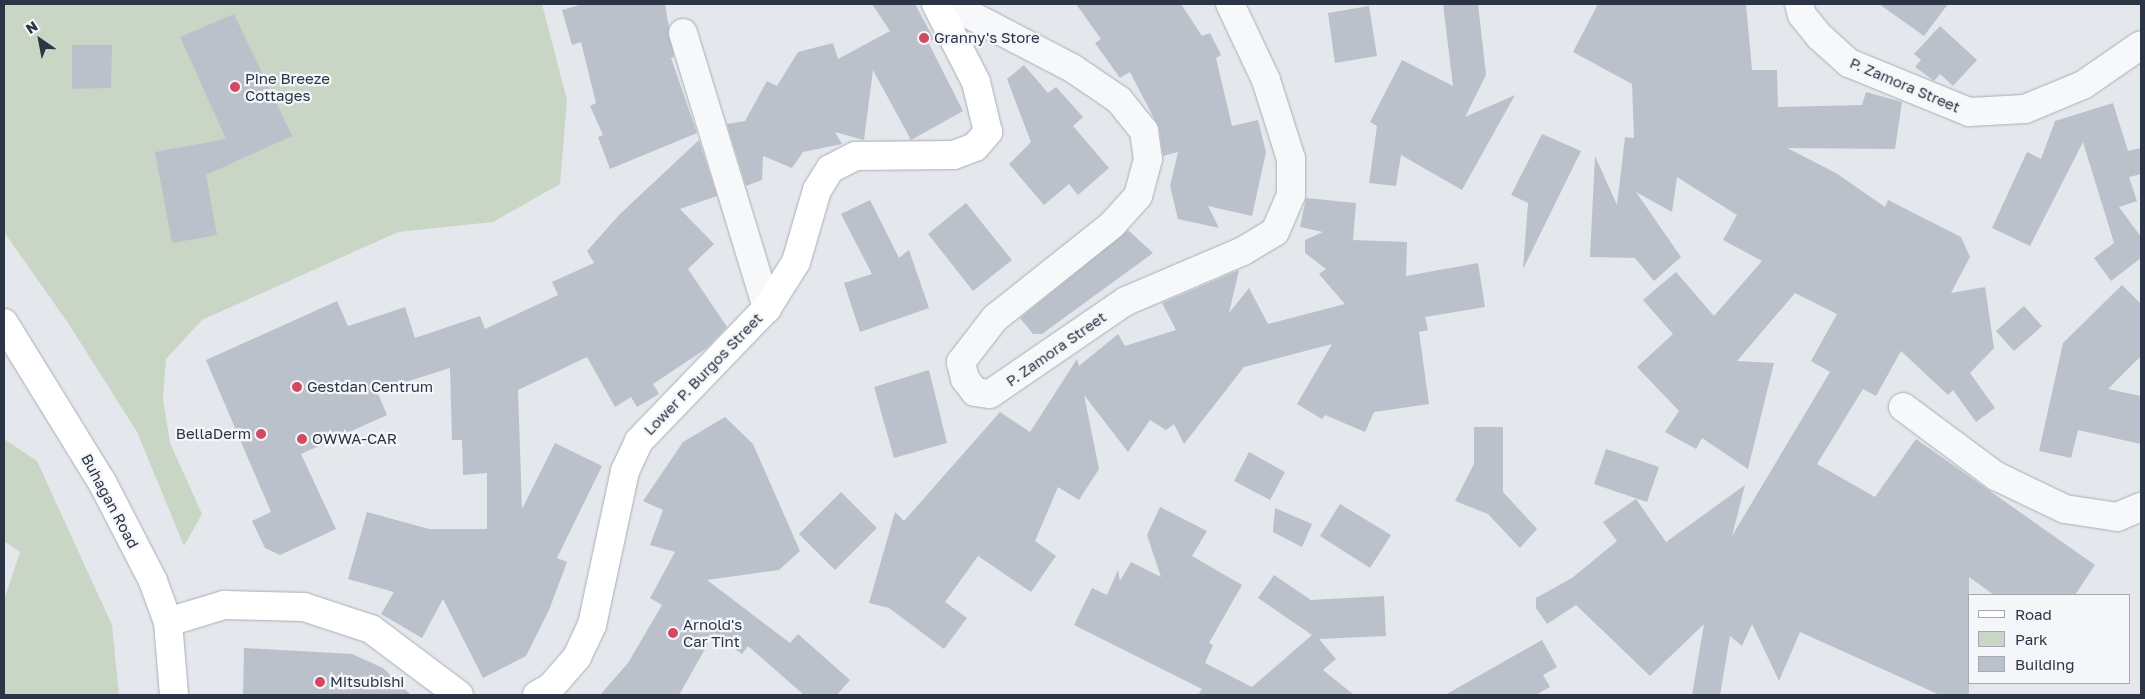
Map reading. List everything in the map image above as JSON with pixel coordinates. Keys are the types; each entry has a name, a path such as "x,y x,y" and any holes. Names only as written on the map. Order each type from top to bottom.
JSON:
{"street":[{"name":"Lower P. Burgos Street","path":"537,695 551,687 577,657 592,626 625,471 639,441 766,308 796,262 817,190 830,169 856,156 954,155 975,147 988,132 976,82 936,4"},
{"name":"P. Zamora Street","path":"948,4 1072,68 1119,100 1144,131 1148,159 1138,196 1112,225 995,318 961,362 965,379 974,392 990,394 1126,300 1244,251 1275,232 1290,195 1291,158 1266,80 1230,4"},
{"name":"P. Zamora Street","path":"1799,4 1802,15 1820,38 1848,63 1969,112 2025,109 2083,86 2141,45"},
{"path":"683,33 766,308"},
{"name":"Buhagan Road","path":"4,323 102,482 152,581 168,622 174,695"},
{"path":"1903,407 1996,476 2065,509 2117,517 2141,507"},
{"path":"168,622 224,605 304,607 371,629 459,695"}],"green space":[{"path":"4,4 542,4 567,100 560,184 493,222 398,232 202,320 166,359 163,399 170,443 202,514 184,546 137,432 68,323 4,232"},
{"path":"4,439 37,461 112,625 119,695 4,695 4,600 20,552 4,541"}],"building":[{"path":"583,4 665,4 674,57 671,58 697,133 610,169 598,137 603,135 590,106 596,103 581,42 572,45 562,10"},
{"path":"872,4 915,4 934,39 928,42 963,111 911,140 873,70 864,140 835,132 842,144 803,152 792,168 763,156 762,180 746,186 727,124 745,121 767,81 777,86 798,52 833,43 838,59 890,31"},
{"path":"1076,4 1181,4 1202,36 1210,33 1221,55 1216,58 1232,126 1258,120 1266,152 1252,216 1208,206 1219,228 1178,219 1170,186 1178,152 1163,156 1159,128 1130,72 1120,78 1095,43 1101,39"},
{"path":"1443,4 1478,4 1486,75 1465,117 1515,95 1462,190 1401,155 1396,186 1369,183 1377,126 1370,122 1402,60 1453,86"},
{"path":"1598,4 1746,4 1752,70 1777,70 1778,107 1862,105 1866,92 1902,102 1895,149 1787,148 1836,173 1885,207 1888,200 1961,237 1970,257 1951,293 1985,287 1994,348 1970,373 1995,408 1976,422 1953,390 1948,395 1901,351 1876,396 1863,389 1817,464 1875,497 1916,439 2095,565 2076,594 1993,594 1969,577 1969,695 1940,695 1800,632 1779,681 1752,624 1742,646 1730,636 1720,695 1692,695 1704,624 1650,676 1576,605 1547,624 1536,608 1536,598 1572,578 1617,541 1603,522 1636,499 1666,542 1745,485 1732,536 1830,372 1811,361 1837,314 1795,293 1737,361 1774,363 1748,469 1702,438 1696,449 1665,432 1679,411 1637,367 1673,334 1643,300 1676,272 1714,316 1762,261 1723,240 1737,215 1677,177 1672,212 1636,192 1681,257 1654,281 1635,258 1590,257 1595,156 1617,205 1625,137 1634,138 1632,84 1573,52"},
{"path":"1879,4 1948,4 1924,36"},
{"path":"1369,6 1377,56 1335,63 1328,13"},
{"path":"234,14 292,136 206,175 217,235 172,243 155,152 226,139 180,37"},
{"path":"1940,26 1977,60 1953,86 1940,74 1934,81 1915,67 1921,60 1914,54"},
{"path":"72,45 112,45 111,88 72,89"},
{"path":"1024,65 1048,93 1056,87 1083,117 1073,126 1109,168 1078,195 1069,184 1044,205 1009,164 1031,142 1007,79"},
{"path":"2113,103 2128,151 2141,148 2141,174 2129,177 2137,201 2119,207 2141,237 2141,258 2111,281 2094,258 2114,243 2083,142 2030,246 1992,228 2027,152 2041,159 2055,121"},
{"path":"1542,134 1581,151 1523,269 1528,203 1511,195"},
{"path":"699,140 717,196 680,209 714,244 688,269 727,327 707,348 653,384 659,394 637,407 631,397 615,407 587,357 518,390 522,509 555,443 602,466 557,558 567,562 549,610 526,656 483,678 443,599 422,638 381,614 394,592 348,579 367,512 429,529 487,529 487,473 463,475 462,440 452,440 450,368 377,391 387,415 301,454 336,529 280,555 265,548 252,521 271,512 206,360 337,301 348,326 405,307 415,338 480,316 485,329 558,295 552,282 594,263 587,251 620,214"},
{"path":"1306,198 1356,203 1353,240 1407,242 1406,276 1478,263 1485,307 1425,317 1428,330 1419,332 1429,404 1374,412 1365,432 1325,415 1322,419 1297,404 1332,344 1244,367 1184,444 1174,424 1166,430 1150,420 1128,452 1084,395 1099,469 1079,500 1058,487 1035,541 1056,556 1031,592 978,556 945,602 967,618 944,649 889,608 869,603 895,512 904,521 1000,412 1030,432 1077,359 1079,366 1118,334 1125,346 1176,330 1162,303 1239,270 1229,313 1249,288 1268,324 1345,304 1319,274 1326,269 1305,253 1305,240 1323,232 1300,227"},
{"path":"870,200 899,258 909,250 929,308 860,332 844,283 872,274 841,214"},
{"path":"966,203 1012,260 973,291 928,234"},
{"path":"1128,230 1153,253 1042,334 1033,334 1020,318"},
{"path":"2122,285 2141,304 2141,356 2108,389 2141,396 2141,444 2078,430 2071,458 2039,451 2063,343"},
{"path":"2024,306 2042,326 2014,351 1996,331"},
{"path":"929,370 947,443 894,458 874,387"},
{"path":"725,417 753,444 800,551 779,570 707,580 790,643 798,634 850,680 837,695 804,695 748,646 742,654 714,633 679,695 600,695 628,663 662,605 650,598 675,552 650,545 663,510 643,501 683,442"},
{"path":"1474,427 1503,427 1503,492 1537,529 1520,548 1488,514 1455,501 1474,464"},
{"path":"1606,449 1659,467 1647,502 1594,484"},
{"path":"1249,452 1285,472 1270,500 1234,481"},
{"path":"841,492 877,528 835,570 799,534"},
{"path":"1340,504 1391,535 1370,568 1320,536"},
{"path":"1160,507 1207,531 1192,556 1242,585 1209,643 1213,645 1205,663 1252,687 1312,635 1258,598 1274,575 1311,600 1384,596 1386,636 1319,639 1336,659 1323,670 1354,695 1198,695 1202,689 1074,625 1092,588 1107,595 1118,570 1120,581 1131,562 1161,577 1147,535"},
{"path":"1275,508 1312,524 1302,547 1273,532"},
{"path":"1542,640 1557,667 1543,675 1550,687 1536,695 1445,695"},
{"name":"Mitsubishi","path":"244,648 352,654 383,668 411,695 243,695"}],"place":[{"name":"Granny's Store","path":"924,38"},
{"name":"Pine Breeze Cottages","path":"235,87"},
{"name":"Gestdan Centrum","path":"297,387"},
{"name":"BellaDerm","path":"261,434"},
{"name":"OWWA-CAR","path":"302,439"},
{"name":"Arnold's Car Tint","path":"673,633"},
{"name":"Mitsubishi","path":"320,682"}]}
